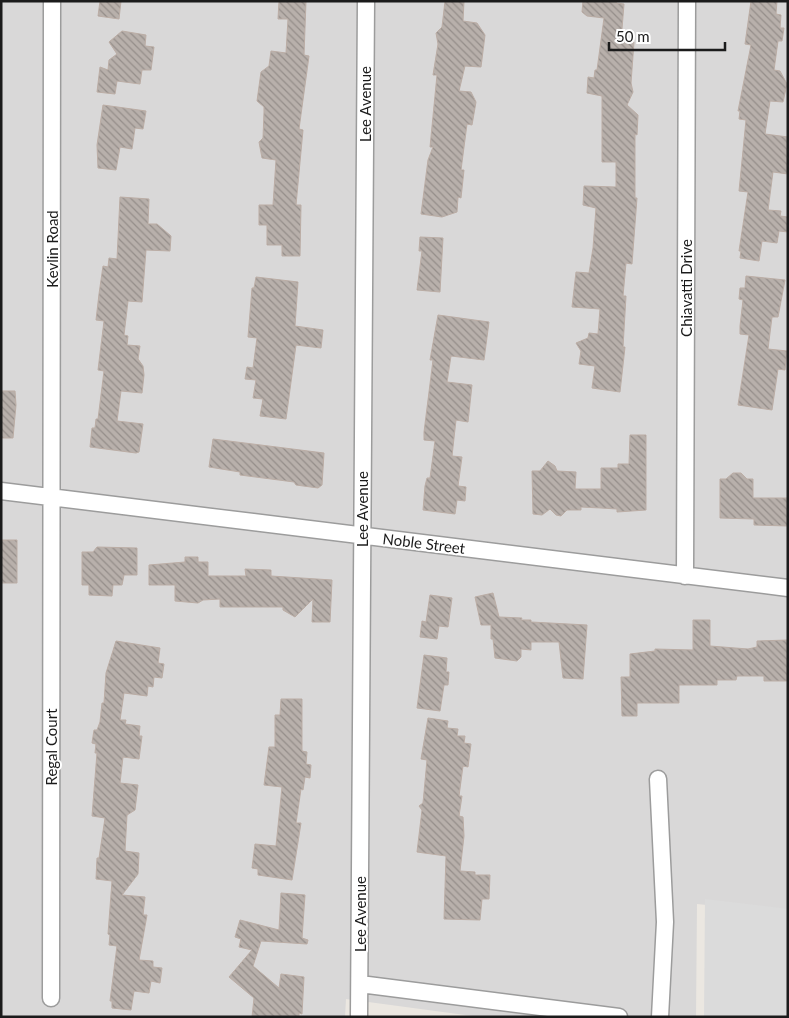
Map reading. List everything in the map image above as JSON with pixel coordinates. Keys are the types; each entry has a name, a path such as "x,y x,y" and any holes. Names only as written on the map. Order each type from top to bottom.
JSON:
{"street":[{"name":"Kevlin Road","path":"51,497 52,1"},
{"name":"Lee Avenue","path":"359,1017 366,1"},
{"name":"Chiavatti Drive","path":"685,576 688,1"},
{"name":"Noble Street","path":"1,490 788,588"},
{"name":"Regal Court","path":"51,497 51,998"},
{"path":"658,779 665,922 660,1017"},
{"path":"360,984 619,1017"}],"shaded area":[{"path":"1,1 788,1 788,913 697,904 696,1017 480,1017 346,999 345,1017 1,1017"},
{"path":"705,899 788,909 788,1017 704,1016"}],"building":[{"path":"100,1 121,1 119,19 98,16"},
{"path":"279,1 306,1 304,55 309,56 299,129 303,130 296,205 301,205 300,256 282,256 282,245 267,245 267,225 259,225 259,205 273,205 276,160 262,158 259,142 263,138 264,107 257,101 261,72 269,66 271,51 286,53 288,19 278,19"},
{"path":"445,1 464,1 463,21 477,23 485,35 481,67 465,66 459,91 471,92 476,102 472,125 467,124 461,170 464,170 461,198 458,197 457,212 442,217 421,214 428,160 433,147 430,147 437,75 433,75 438,44 436,33 442,27"},
{"path":"583,1 617,1 616,3 624,4 621,41 634,42 631,83 633,92 627,105 638,115 637,135 635,134 635,198 637,198 632,264 626,263 623,296 626,296 623,347 625,347 620,392 592,388 595,366 579,364 581,351 576,343 588,338 589,333 598,334 600,309 572,307 576,272 589,273 593,248 596,208 583,205 584,186 616,187 616,162 602,162 602,96 587,93 588,77 594,78 595,70 597,70 604,18 587,16 582,12"},
{"path":"751,1 777,1 776,14 781,15 780,28 784,28 782,41 778,41 774,70 780,71 787,84 783,102 770,101 765,134 788,137 788,174 773,172 768,210 781,211 780,216 788,217 788,232 779,231 777,243 762,241 759,261 740,258 741,251 739,251 748,192 739,191 746,120 739,119 740,111 738,111 751,45 745,44"},
{"path":"122,31 146,35 145,46 154,47 151,70 142,70 140,84 117,81 115,94 97,92 100,67 108,70 109,60 117,54 109,42"},
{"path":"103,105 146,111 143,129 135,128 132,149 120,147 116,170 98,168 97,145"},
{"path":"120,197 149,199 148,224 157,224 171,236 170,251 146,250 142,302 128,301 124,335 128,336 127,345 140,346 138,359 143,366 144,375 142,393 121,391 117,421 143,424 139,452 136,453 90,447 92,428 95,428 96,419 98,419 104,371 98,370 104,321 96,320 99,294 103,266 108,267 109,258 117,259"},
{"path":"420,237 443,238 440,292 417,290 422,251 419,251"},
{"path":"746,276 785,280 778,317 772,317 768,349 787,351 785,370 778,369 772,410 738,405 749,335 740,334 743,300 739,299 740,288 745,288"},
{"path":"256,277 298,282 295,326 323,330 321,348 296,345 286,419 260,416 263,399 253,398 256,380 245,379 247,367 253,368 257,338 248,337 252,288 254,288"},
{"path":"438,315 489,322 484,360 451,356 447,382 472,385 468,422 456,420 452,456 462,457 458,486 466,487 465,501 457,500 455,514 423,510 425,486 427,478 430,478 435,441 424,440 424,432 433,360 430,360"},
{"path":"1,391 15,391 16,405 13,438 1,438"},
{"path":"630,435 646,435 646,510 617,512 617,509 581,507 581,510 567,510 561,516 556,515 550,509 542,515 533,514 532,471 540,471 548,461 555,466 557,471 576,472 575,489 601,489 601,468 618,468 618,464 629,464"},
{"path":"213,439 324,453 322,485 318,488 296,485 294,482 240,475 240,472 209,467"},
{"path":"733,473 741,473 747,479 753,479 753,498 788,498 788,526 754,525 754,519 720,518 720,479 726,479"},
{"path":"1,540 17,540 17,583 1,583"},
{"path":"97,547 137,548 137,575 124,575 122,585 113,585 112,596 89,595 89,585 82,585 82,552 93,552"},
{"path":"185,557 198,557 198,562 208,562 208,576 246,576 245,569 271,570 271,576 332,580 330,622 312,622 313,599 295,617 283,610 283,607 220,607 220,599 203,600 198,603 175,601 175,585 149,585 149,565 185,562"},
{"path":"493,593 499,617 522,618 521,620 531,620 531,622 587,625 583,679 563,678 559,642 531,642 531,650 521,649 521,657 517,661 495,658 493,639 491,639 491,625 481,625 475,597"},
{"path":"430,595 452,598 448,627 439,626 437,639 420,637 422,621 426,622"},
{"path":"693,620 710,620 710,646 748,649 757,647 757,641 788,640 788,681 764,681 764,676 737,676 736,680 717,680 717,685 679,685 679,703 637,703 637,716 622,716 621,677 630,677 630,654 655,651 655,649 693,650"},
{"path":"116,641 160,648 158,663 164,664 162,678 154,677 153,687 148,686 147,696 124,693 120,720 126,720 125,724 140,726 139,736 142,736 139,759 123,757 120,783 138,785 135,810 127,815 125,851 139,853 138,874 122,895 145,897 143,915 147,915 139,960 153,961 153,967 162,968 160,983 151,981 149,993 134,991 131,1010 112,1008 112,1001 110,1001 117,946 109,945 110,935 108,934 112,881 96,879 97,858 99,858 105,818 92,816 97,753 95,753 96,744 92,743 94,730 97,730 100,722 102,703 104,703 106,673"},
{"path":"424,655 447,658 446,672 449,672 448,685 444,685 440,711 417,708"},
{"path":"281,699 302,699 302,751 307,752 306,764 311,765 310,778 305,777 303,790 301,789 296,823 301,823 292,880 258,875 258,869 252,868 255,844 276,846 282,787 264,785 269,747 275,747 275,715 280,715"},
{"path":"428,718 448,721 447,728 458,729 457,736 465,736 464,743 471,744 468,767 463,766 459,796 462,796 459,816 463,817 464,836 460,871 475,872 475,875 490,875 489,899 482,899 480,920 444,919 446,856 417,852 422,810 419,806 423,803 427,760 421,759"},
{"path":"281,893 305,895 302,938 308,940 307,944 261,941 253,966 279,988 281,974 304,977 302,1014 299,1013 299,1017 252,1017 254,998 229,977 252,950 239,947 241,939 235,937 240,920 279,930"}]}
